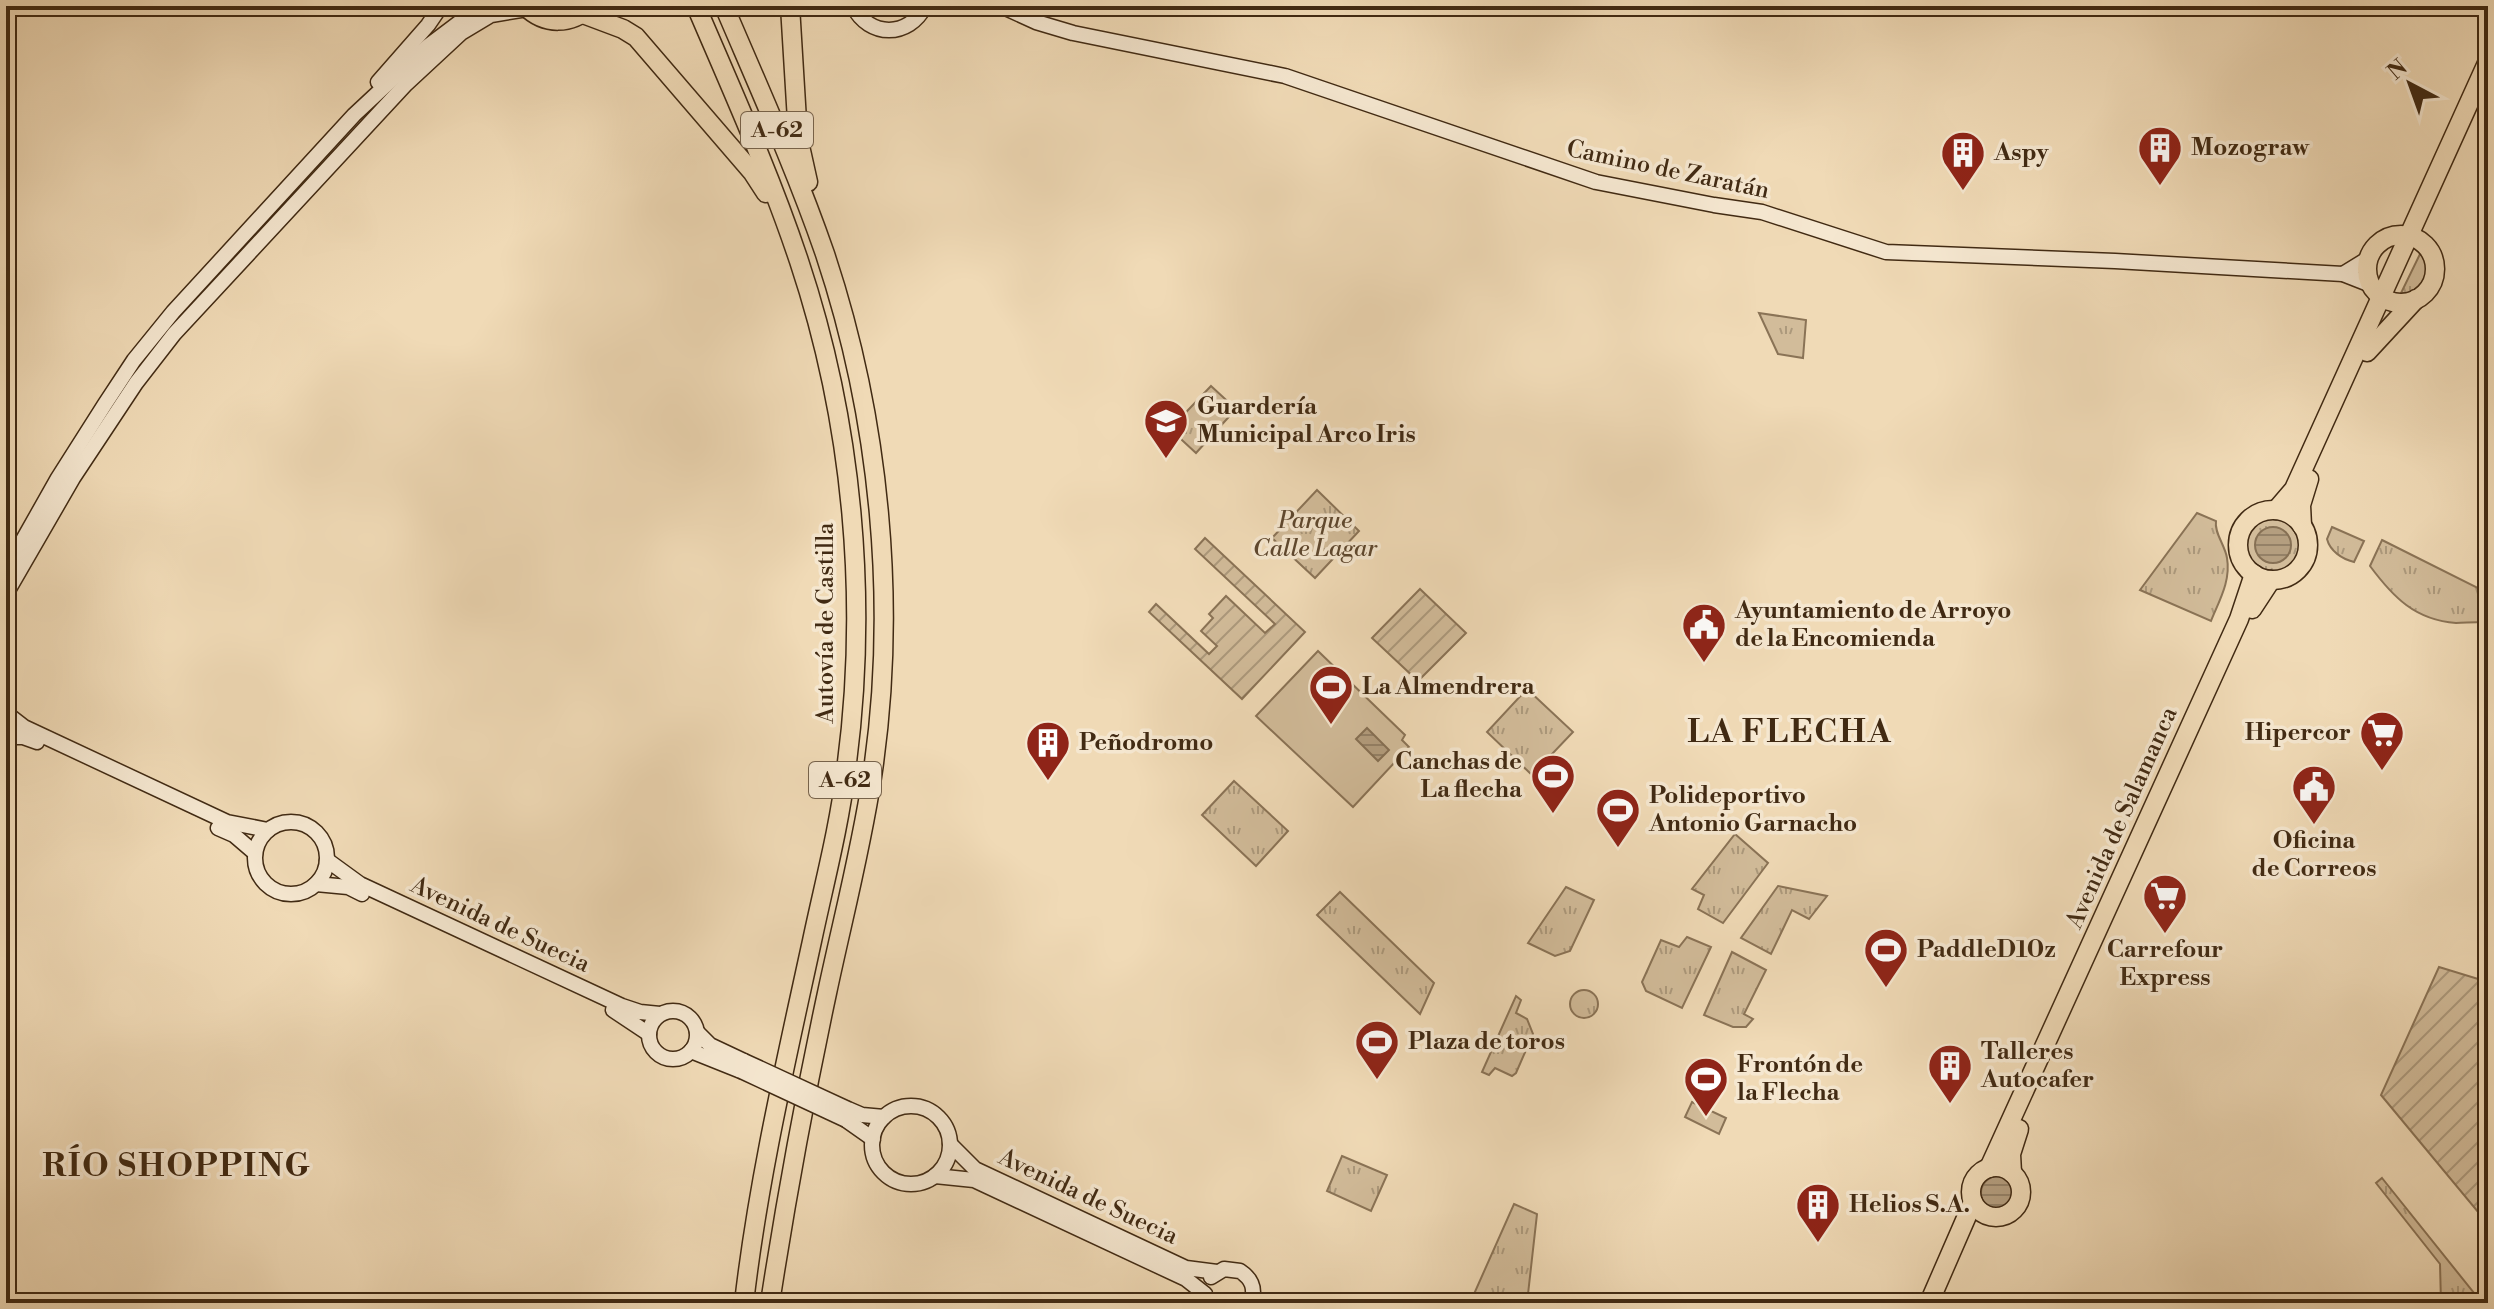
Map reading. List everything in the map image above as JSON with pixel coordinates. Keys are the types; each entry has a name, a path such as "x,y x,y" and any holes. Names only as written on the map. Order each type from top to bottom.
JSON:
{"highway":[{"name":"Autovía de Castilla","path":"696,6 767,173 798,258 832,383 846,458 855,556 855,649 847,769 776,1108 741,1303"},
{"name":"A-62","path":"724,6 794,171 825,255 859,380 871,454 880,553 882,657 872,776 801,1116 770,1303"},
{"path":"790,6 798,137 825,255"},
{"path":"526,7 548,21 560,22 587,10 636,37 753,173 798,258"},
{"path":"2414,238 2488,61"},
{"path":"2276,510 2294,489 2378,298 2414,238 2488,87"},
{"path":"2302,526 2289,514 2276,510 2257,513 2249,519 2238,539 2238,551 2244,565 2262,577 2285,577 2296,571 2304,561 2308,546 2302,526 2303,492 2367,352 2378,298 2367,271 2369,258 2378,244 2387,238 2414,238 2433,256 2435,274 2429,288 2367,352"},
{"path":"2378,298 2401,303 2416,299"},
{"name":"Avenida de Salamanca","path":"1989,1168 2239,619 2262,577"},
{"name":"Avenida de Salamanca","path":"2012,1173 2011,1154 2015,1137 2259,595 2262,577"},
{"path":"779,1303 801,1116"},
{"path":"1941,1303 1973,1233 1991,1217 2008,1214 2018,1206 2020,1184 2005,1168 1989,1168 1976,1177 1971,1188 1973,1202 1981,1213 1991,1217"},
{"path":"1929,1303 1973,1202"}],"street":[{"path":"354,115 441,6"},
{"path":"381,89 450,6"},
{"path":"6,570 58,478 134,360 173,312 354,115 428,46 481,6"},
{"path":"853,6 867,24 889,31 910,24 925,6"},
{"name":"Camino de Zaratán","path":"1001,6 1036,22 1073,33 1285,76 1596,182 1762,212 1886,252 2343,274 2378,298"},
{"path":"6,594 73,478 136,383 174,334 406,84 461,33 491,15 526,7"},
{"path":"2343,274 2369,258"},
{"path":"6,708 24,727 227,822 268,830"},
{"path":"6,737 23,737 59,752 234,835 255,853"},
{"path":"286,822 306,825 320,836 327,860 326,869 316,884 293,895 273,890 258,875 255,853 268,830 286,822"},
{"name":"Avenida de Suecia","path":"327,860 360,884 622,1006 660,1014"},
{"name":"Avenida de Suecia","path":"316,884 348,887 619,1013 649,1034"},
{"path":"742,1066 691,1051 677,1058 663,1057 653,1048 649,1034 654,1020 667,1011 683,1013 710,1045 742,1066 847,1115 873,1139"},
{"path":"691,1051 697,1032"},
{"path":"904,1106 926,1109 944,1123 950,1144 949,1156 935,1176 916,1183 896,1181 887,1175 875,1159 873,1139 884,1117 904,1106"},
{"path":"847,1115 884,1117"},
{"name":"Avenida de Suecia","path":"950,1144 975,1169 1186,1268 1240,1271 1248,1276 1256,1300"},
{"name":"Avenida de Suecia","path":"935,1176 974,1180 1186,1279 1206,1298"},
{"path":"1206,1298 1210,1278 1217,1272"}],"green space":[{"path":"2421,252 2427,273 2425,280 2416,290 2401,293"},
{"path":"1759,313 1806,320 1803,358 1778,354"},
{"path":"1211,386 1236,409 1196,453 1170,429"},
{"name":"Parque Calle Lagar","path":"1317,490 1359,531 1315,578 1272,538"},
{"path":"2197,513 2216,521 2227,558 2226,583 2211,621 2140,590"},
{"path":"2273,515 2284,517 2293,524 2300,533 2300,555 2293,564 2284,571 2273,573 2262,571 2253,564 2246,555 2244,544 2246,533 2253,524 2262,517"},
{"path":"2332,527 2364,541 2354,562 2341,557 2331,547 2327,539"},
{"path":"1205,538 1305,632 1242,699 1149,612 1156,604 1209,654 1217,646 1201,631 1213,618 1209,614 1226,596 1265,633 1275,624 1195,549"},
{"path":"2382,540 2488,593 2488,623 2441,621 2406,605 2387,588 2370,566"},
{"path":"1420,589 1466,633 1418,681 1372,638"},
{"name":"La Almendrera","path":"1318,651 1405,735 1402,740 1409,747 1353,807 1256,716"},
{"path":"1527,689 1573,732 1532,775 1487,732"},
{"path":"1234,781 1288,831 1256,866 1202,815"},
{"path":"1735,834 1768,863 1723,923 1698,909 1704,895 1692,889"},
{"path":"1778,886 1827,896 1809,919 1792,910 1771,954 1741,938"},
{"path":"1566,887 1594,900 1570,951 1555,956 1528,943"},
{"path":"1340,892 1434,983 1420,1014 1317,915"},
{"path":"1687,937 1711,947 1682,1008 1646,991 1642,982 1661,940 1679,947"},
{"path":"1732,952 1766,970 1744,1014 1753,1019 1746,1027 1733,1027 1704,1015"},
{"path":"2439,967 2488,982 2488,1224 2381,1095"},
{"path":"1584,990 1594,994 1598,1004 1594,1014 1584,1018 1574,1014 1570,1004 1574,994"},
{"path":"1516,996 1521,1000 1516,1013 1527,1019 1533,1034 1516,1073 1512,1076 1495,1068 1489,1075 1482,1072"},
{"name":"Frontón de la Flecha","path":"1692,1102 1726,1118 1719,1134 1685,1117"},
{"path":"1342,1156 1387,1175 1371,1211 1327,1191"},
{"path":"2382,1178 2482,1303 2441,1303 2440,1264 2376,1183"},
{"path":"1514,1204 1537,1214 1527,1303 1470,1303"}],"shaded area":[{"path":"2273,527 2286,532 2291,545 2286,558 2273,563 2260,558 2255,545 2260,532"},
{"path":"1367,728 1389,750 1378,761 1356,739"},
{"path":"1998,1176 2010,1181 2015,1193 2010,1205 1998,1210 1986,1205 1981,1193 1986,1181"}],"place":[{"name":"Mozograw","path":"2160,187"},
{"name":"Aspy","path":"1963,192"},
{"name":"Guardería Municipal Arco Iris","path":"1166,460"},
{"name":"Ayuntamiento de Arroyo de la Encomienda","path":"1704,664"},
{"name":"La Almendrera","path":"1331,726"},
{"name":"Hipercor","path":"2382,772"},
{"name":"Peñodromo","path":"1048,782"},
{"name":"Canchas de La flecha","path":"1553,815"},
{"name":"Oficina de Correos","path":"2314,826"},
{"name":"Polideportivo Antonio Garnacho","path":"1618,849"},
{"name":"Carrefour Express","path":"2165,935"},
{"name":"PaddleD10z","path":"1886,989"},
{"name":"Plaza de toros","path":"1377,1081"},
{"name":"Talleres Autocafer","path":"1950,1105"},
{"name":"Frontón de la Flecha","path":"1706,1118"},
{"name":"Helios S.A.","path":"1818,1244"}],"district":[{"name":"LA FLECHA","path":"1790,732"},
{"name":"RÍO SHOPPING","path":"177,1166"}]}
